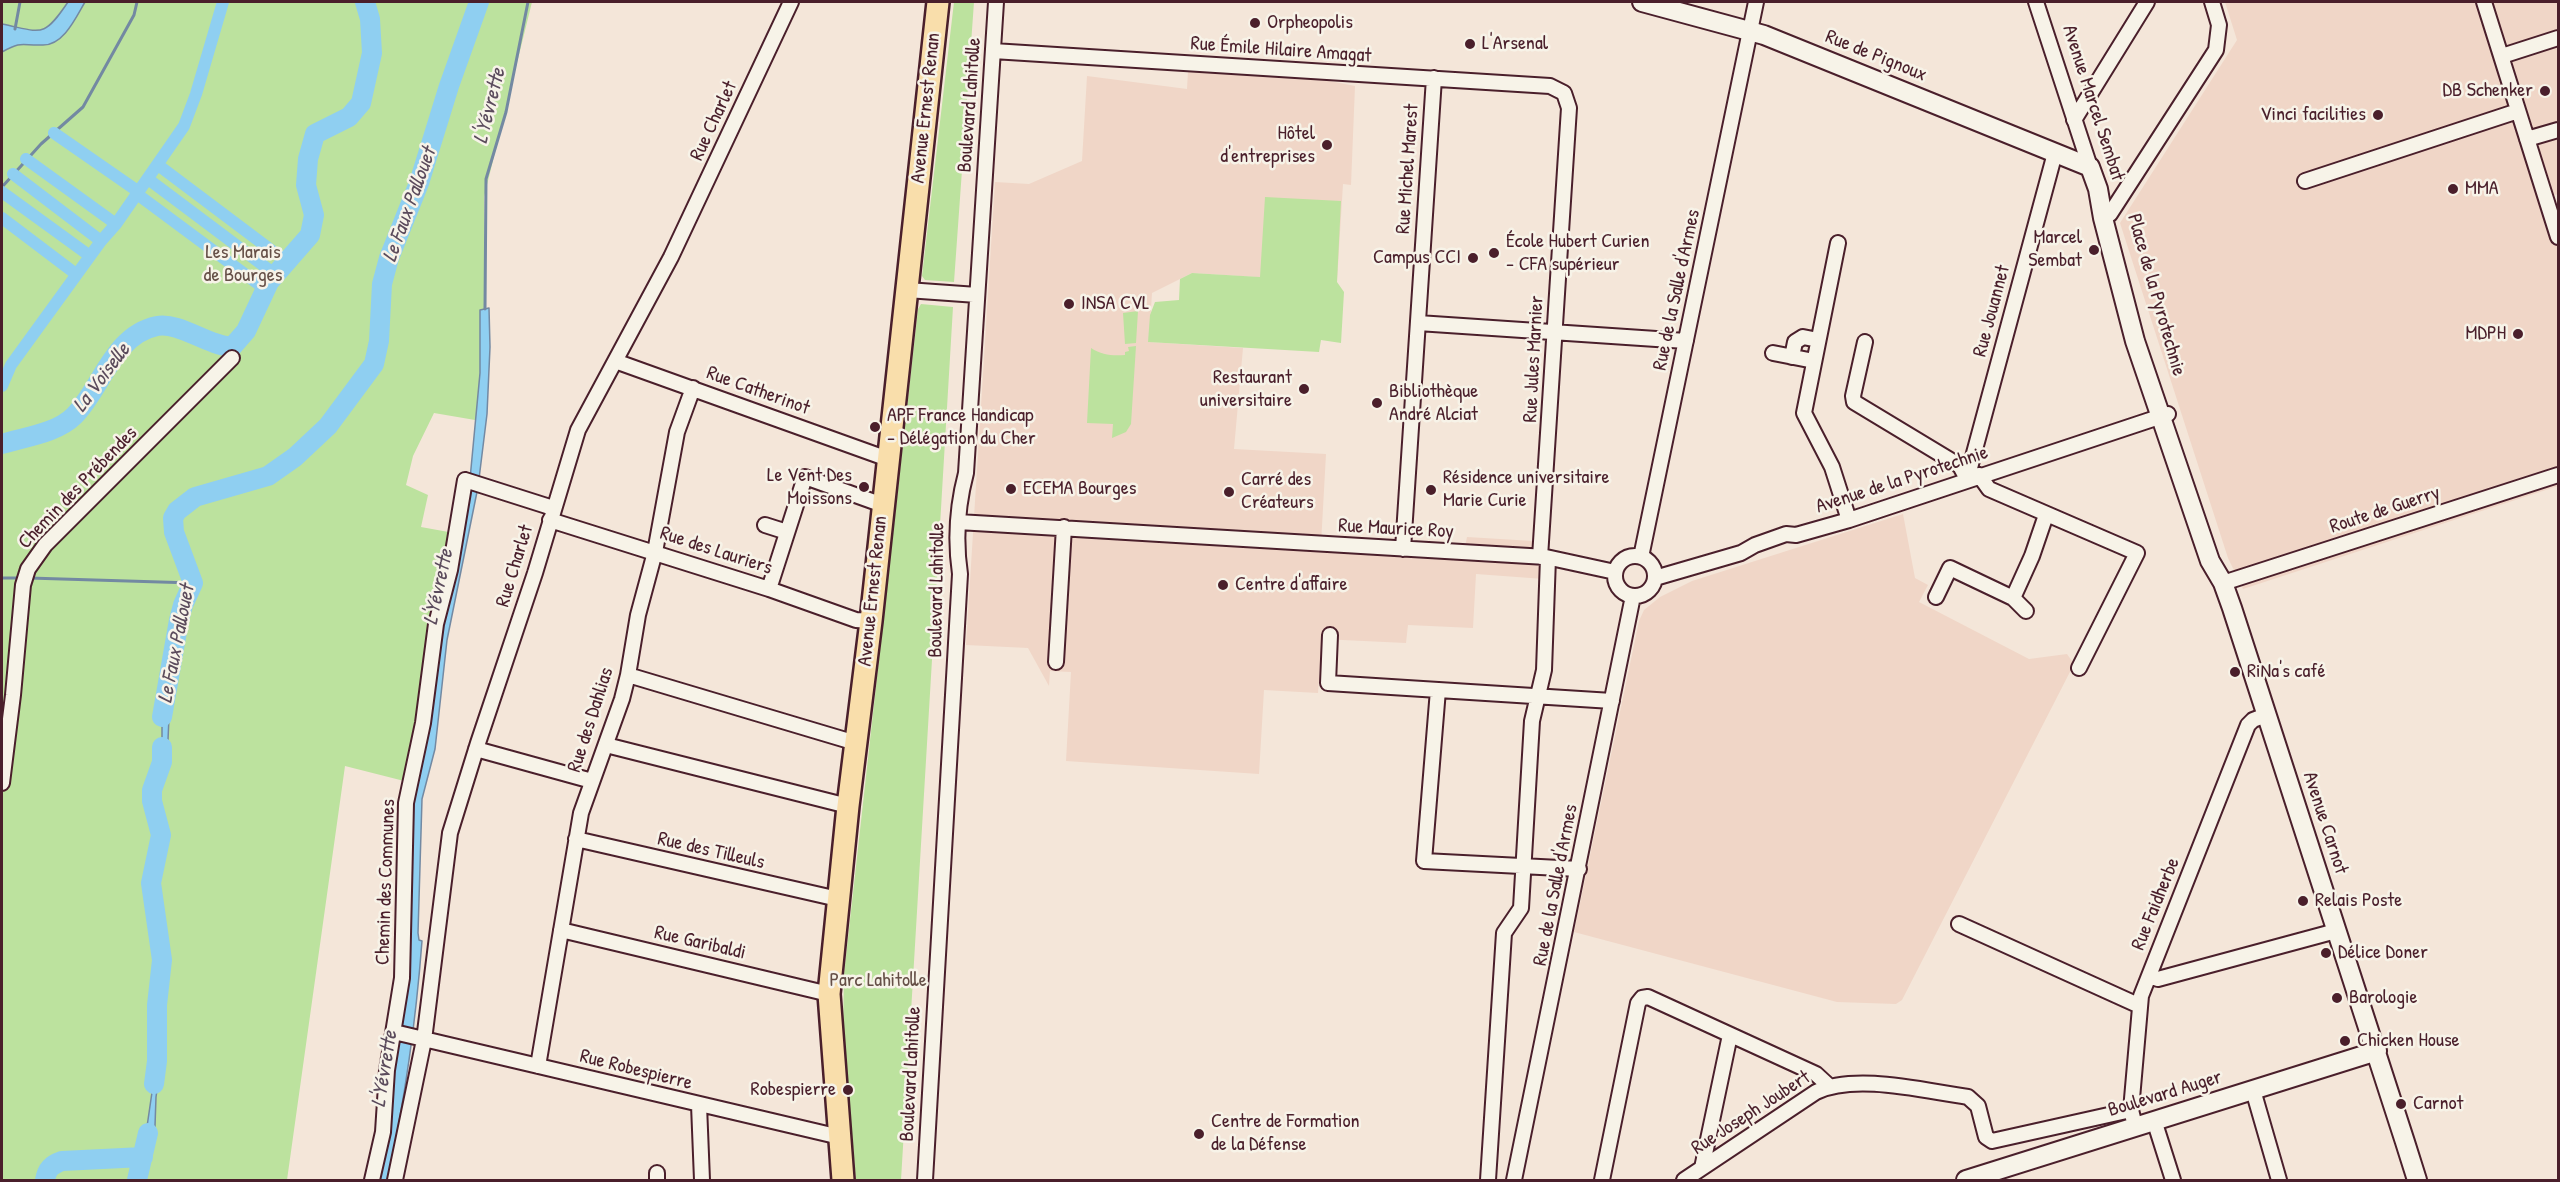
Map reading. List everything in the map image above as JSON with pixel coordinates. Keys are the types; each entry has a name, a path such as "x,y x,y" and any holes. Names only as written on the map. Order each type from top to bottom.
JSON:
{"main road":[{"name":"Avenue Ernest Renan","path":"843,1180 829,994 938,2"},
{"name":"Rue de Pignoux","path":"1642,2 1750,31 2090,166"},
{"name":"Avenue Marcel Sembat","path":"2090,166 2106,216"},
{"name":"Place de la Pyrotechnie","path":"2106,216 2135,341 2165,415 2210,561 2223,583"},
{"name":"Avenue Carnot","path":"2223,583 2377,1051 2416,1180"},
{"name":"Boulevard Auger","path":"1966,1180 2133,1118 2154,1120 2377,1051"}],"street":[{"name":"Rue Charlet","path":"395,1180 420,1039 450,833 535,573 578,430 702,195 791,2"},
{"name":"Boulevard Lahitolle","path":"925,1180 960,574 957,553 958,522 960,496 966,473 996,2"},
{"name":"Rue de la Salle d'Armes","path":"1641,556 1756,2"},
{"name":"Avenue Marcel Sembat","path":"2036,2 2090,166"},
{"path":"2074,120 2147,2"},
{"path":"2106,216 2216,50 2219,25 2212,2"},
{"path":"2484,2 2559,237"},
{"path":"2502,56 2559,38"},
{"name":"Rue Émile Hilaire Amagat","path":"993,51 1550,86 1564,93"},
{"name":"Rue Michel Marest","path":"1403,549 1434,78"},
{"name":"Rue Jules Marnier","path":"1488,1180 1504,933 1521,908 1532,721 1544,670 1544,557 1569,108 1564,93"},
{"path":"2305,180 2518,111"},
{"path":"2527,139 2559,130"},
{"name":"Rue Jouannet","path":"1973,477 2055,153"},
{"path":"1838,243 1804,413 1832,466 1849,520"},
{"path":"907,290 977,295"},
{"path":"1418,323 1686,341"},
{"path":"1792,357 1795,342 1803,337 1818,340"},
{"path":"1865,342 1854,402 1960,466 1989,489 2138,553 2079,668"},
{"path":"1773,354 1814,361"},
{"name":"Chemin des Prébendes","path":"2,783 23,585 28,570 45,545 232,358"},
{"name":"Rue Catherinot","path":"615,360 888,459"},
{"name":"Rue des Dahlias","path":"538,1066 580,813 606,745 628,675 638,615 655,552 677,432 693,388"},
{"name":"Avenue de la Pyrotechnie","path":"1655,578 1741,553 1755,544 1786,534 1796,535 1849,520 2165,415"},
{"name":"Route de Guerry","path":"2223,583 2559,475"},
{"path":"769,589 805,477 883,505"},
{"name":"Rue des Lauriers","path":"471,482 655,552 856,620 871,621"},
{"name":"Chemin des Communes","path":"375,1180 383,1132 387,1070 402,978 406,803 423,723 436,624 471,482"},
{"path":"2013,598 2032,556 2046,515"},
{"name":"Rue Maurice Roy","path":"958,522 1544,557 1615,572"},
{"path":"765,525 787,532"},
{"path":"1056,662 1065,527"},
{"path":"1630,556 1641,556 1649,561 1654,569 1655,578 1648,591 1633,596 1625,594 1619,588 1615,572 1620,562 1630,556"},
{"path":"1936,597 1950,568 2013,598 2026,611"},
{"name":"Rue de la Salle d'Armes","path":"1514,1180 1633,596"},
{"path":"1330,635 1328,683 1612,701"},
{"path":"628,675 856,743"},
{"path":"1438,690 1424,861 1579,869"},
{"name":"Rue Faidherbe","path":"2133,1118 2141,996 2248,726 2253,720 2266,715"},
{"path":"606,745 848,806"},
{"path":"476,749 592,781"},
{"name":"Rue des Tilleuls","path":"576,839 838,899"},
{"path":"1959,924 2140,1006"},
{"name":"Rue Garibaldi","path":"561,930 829,994"},
{"path":"2149,976 2158,980 2336,931"},
{"path":"1602,1180 1638,1002 1642,998 1648,998 1816,1074 1829,1086"},
{"name":"Rue Robespierre","path":"395,1032 840,1137"},
{"path":"1702,1168 1730,1035"},
{"name":"Rue Joseph Joubert","path":"1684,1180 1816,1092 1829,1086 1857,1083 1968,1097 1978,1106 1986,1137 1992,1141 2133,1118"},
{"path":"2253,1090 2279,1180"},
{"path":"699,1105 702,1180"},
{"path":"2154,1120 2173,1180"}],"shaded area":[{"path":"2225,2 2558,2 2558,194 2546,198 2558,237 2558,486 2243,589 2228,558 2120,223 2237,40"},
{"path":"1188,71 1315,78 1355,86 1351,185 1343,184 1337,282 1192,273 1152,293 1149,342 1243,348 1234,449 1326,454 1321,544 1464,552 1467,537 1550,542 1544,579 1476,574 1473,628 1408,625 1406,643 1322,639 1318,693 1264,690 1259,774 1066,761 1071,672 1050,671 1049,686 1028,648 966,645 995,182 1029,184 1082,161 1087,76 1187,89"},
{"path":"1903,514 1915,578 1928,585 1919,602 2029,659 2067,654 2074,664 1902,1000 1896,1004 1837,1002 1574,932 1639,621 1644,610 1660,597 1692,581"}],"green space":[{"name":"Les Marais de Bourges","path":"2,2 532,2 484,197 485,332 481,407 475,420 434,413 413,456 406,485 428,495 421,527 465,535 416,784 345,766 287,1180 2,1180"},
{"path":"954,2 974,2 954,282 925,280 922,276"},
{"path":"1265,197 1341,201 1337,282 1344,292 1341,343 1321,340 1319,352 1148,342 1150,315 1155,302 1179,300 1180,279 1192,273 1260,277"},
{"name":"Parc Lahitolle","path":"921,304 953,307 901,1180 856,1180 843,1033 844,974 918,309"},
{"path":"1138,311 1136,343 1125,344 1123,313"},
{"path":"1136,346 1131,424 1126,432 1112,438 1113,424 1087,423 1091,348 1103,354 1125,355 1125,352 1129,351 1128,347"}],"water":[{"path":"68,2 85,2 68,29 57,40 43,45 19,45 2,52 2,24 41,30 53,22"},
{"path":"489,308 487,414 478,487 447,640 435,749 422,799 418,933 419,940 422,941 417,1000 405,1089 388,1177 387,1180 376,1180 403,1012 411,806 431,683 470,479 480,373 480,310"},
{"path":"190,583 198,583 187,616 169,717 167,763 156,792 168,830 168,840 157,884 168,963 163,997 161,1028 163,1050 156,1097 155,1126 141,1180 137,1180 142,1161 158,1051 156,1005 163,954 151,888 162,839 151,795 162,763 162,714"}],"waterway":[{"path":"15,29 20,2"},
{"path":"2,187 41,144 83,107 134,15 137,2"},
{"path":"2,386 11,365 101,241 116,224 184,126 196,94 223,2"},
{"name":"La Voiselle","path":"2,444 30,437 67,422 84,404 119,351 142,331 157,326 175,327 232,347 246,331 269,282 310,235 314,215 306,185 308,159 315,134 349,117 361,103 372,53 370,19 365,2"},
{"name":"Le Faux Pallouet","path":"162,717 179,620 193,583 174,532 173,518 177,511 195,497 268,476 295,457 328,426 374,364 379,341 382,284 389,258 419,183 449,86 479,2"},
{"name":"L'Yévrette","path":"485,309 486,179 506,112 528,2"},
{"path":"54,133 139,192"},
{"path":"26,159 116,224"},
{"path":"158,165 287,262"},
{"path":"13,174 101,241"},
{"path":"148,179 276,275"},
{"path":"2,192 90,256"},
{"path":"137,194 265,289"},
{"path":"2,218 76,274"},
{"path":"2,578 21,578"},
{"path":"29,578 193,583"},
{"name":"Le Faux Pallouet","path":"154,1084 157,1061 157,1005 162,960 151,883 161,835 152,801 152,790 162,762 162,747"},
{"name":"Le Faux Pallouet","path":"137,1180 148,1133"},
{"name":"Le Faux Pallouet","path":"45,1180 50,1168 62,1161 143,1157"}],"place":[{"name":"Orpheopolis","path":"1255,23"},
{"name":"L'Arsenal","path":"1470,44"},
{"name":"DB Schenker","path":"2545,91"},
{"name":"Vinci facilities","path":"2378,115"},
{"name":"Hôtel d'entreprises","path":"1327,145"},
{"name":"MMA","path":"2453,189"},
{"name":"Marcel Sembat","path":"2094,250"},
{"name":"École Hubert Curien - CFA supérieur","path":"1494,253"},
{"name":"Campus CCI","path":"1473,258"},
{"name":"INSA CVL","path":"1069,304"},
{"name":"MDPH","path":"2518,334"},
{"name":"Restaurant universitaire","path":"1304,389"},
{"name":"Bibliothèque André Alciat","path":"1377,403"},
{"name":"APF France Handicap - Délégation du Cher","path":"875,427"},
{"name":"Le Vent Des Moissons","path":"864,487"},
{"name":"ECEMA Bourges","path":"1011,489"},
{"name":"Résidence universitaire Marie Curie","path":"1431,490"},
{"name":"Carré des Créateurs","path":"1229,492"},
{"name":"Centre d'affaire","path":"1223,585"},
{"name":"RiNa's café","path":"2235,672"},
{"name":"Relais Poste","path":"2303,901"},
{"name":"Délice Doner","path":"2326,953"},
{"name":"Barologie","path":"2337,998"},
{"name":"Chicken House","path":"2345,1041"},
{"name":"Robespierre","path":"848,1090"},
{"name":"Carnot","path":"2401,1104"},
{"name":"Centre de Formation de la Défense","path":"1199,1134"}]}
